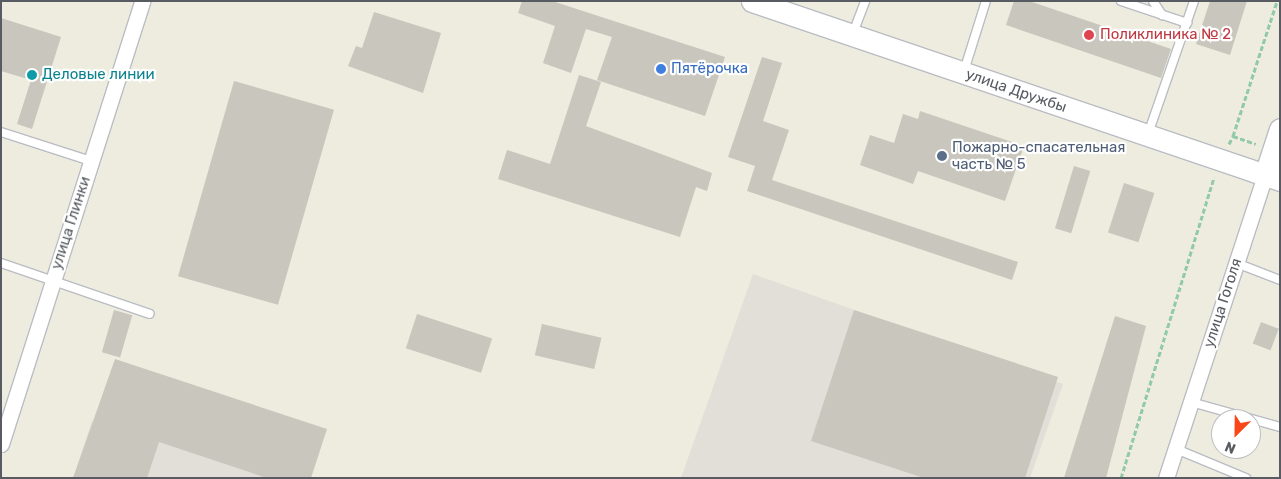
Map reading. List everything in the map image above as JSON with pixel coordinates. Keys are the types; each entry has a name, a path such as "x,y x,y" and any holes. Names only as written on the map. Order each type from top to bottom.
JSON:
{"street":[{"name":"улица Дружбы","path":"752,1 1272,178"},
{"name":"улица Глинки","path":"1,444 140,2"},
{"name":"улица Гоголя","path":"1166,478 1236,263 1272,178 1272,150 1280,129"}],"lane":[{"path":"852,35 865,1"},
{"path":"964,73 986,1"},
{"path":"1121,1 1187,23"},
{"path":"1153,1 1162,15"},
{"path":"1148,136 1194,1"},
{"path":"1,132 91,161"},
{"path":"1,263 150,314"},
{"path":"1236,263 1280,280"},
{"path":"1191,402 1280,427"},
{"path":"1176,449 1246,478"}],"path":[{"path":"1121,478 1219,160 1234,136 1277,1"},
{"path":"1234,136 1272,150"}],"shaded area":[{"path":"753,274 1063,384 1030,478 681,478"},
{"path":"92,421 275,478 73,478"}],"building":[{"name":"Пятёрочка","path":"522,1 552,1 725,57 705,116 597,80 612,37 586,29 571,73 543,63 555,26 518,13"},
{"path":"1014,1 1029,1 1171,49 1161,78 1006,25"},
{"path":"1210,1 1247,1 1230,55 1196,44"},
{"path":"374,12 441,33 423,93 348,66 356,46 362,48"},
{"name":"Деловые линии","path":"1,18 61,37 32,129 17,124 31,80 1,71"},
{"path":"762,57 782,63 763,121 789,130 772,180 1018,262 1012,280 747,191 755,166 728,157"},
{"path":"579,75 601,82 586,126 712,173 707,191 696,187 680,237 498,179 507,150 550,164"},
{"path":"234,81 334,110 278,305 178,276"},
{"name":"Пожарно-спасательная часть № 5","path":"920,111 1024,146 1005,201 918,171 913,184 860,165 870,135 894,143 903,114 918,119"},
{"path":"1074,166 1090,171 1071,233 1055,228"},
{"path":"1124,183 1154,193 1138,242 1108,232"},
{"path":"114,310 132,315 120,358 102,352"},
{"path":"854,310 1058,377 1025,478 924,478 811,441"},
{"path":"417,314 492,338 481,373 406,348"},
{"path":"1115,316 1146,326 1106,478 1064,478"},
{"path":"1261,322 1279,329 1270,350 1253,343"},
{"path":"542,324 601,338 594,369 535,355"},
{"path":"115,359 327,429 311,478 267,478 159,442 147,478 73,478"}],"place":[{"name":"Поликлиника № 2","path":"1089,35"},
{"name":"Пятёрочка","path":"661,69"},
{"name":"Деловые линии","path":"32,75"},
{"name":"Пожарно-спасательная часть № 5","path":"942,156"}]}
